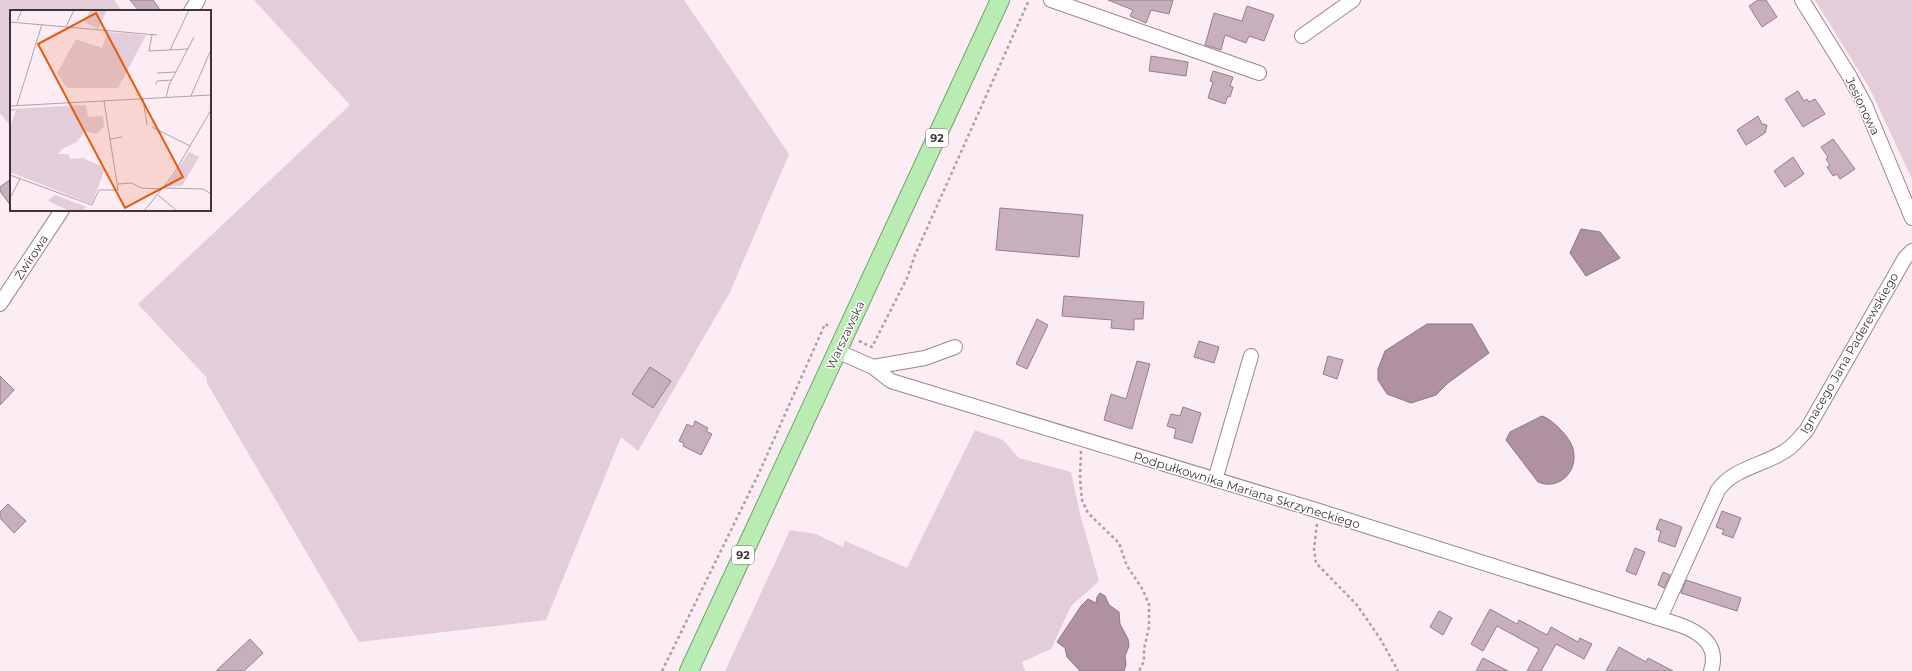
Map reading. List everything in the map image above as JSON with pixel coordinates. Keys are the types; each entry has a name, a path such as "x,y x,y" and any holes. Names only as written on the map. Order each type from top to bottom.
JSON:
{"main road":[{"name":"Warszawska","path":"689,671 1000,0"}],"street":[{"path":"192,10 198,0"},
{"path":"1051,0 1259,73"},
{"path":"1302,36 1353,0"},
{"name":"Jesionowa","path":"1802,0 1850,77 1865,105 1912,218"},
{"name":"Żwirowa","path":"0,304 61,211"},
{"name":"Ignacego Jana Paderewskiego","path":"1660,618 1722,484 1732,477 1788,450 1806,431 1905,258 1912,251"},
{"path":"873,367 925,358 955,346"},
{"name":"Podpułkownika Mariana Skrzyneckiego","path":"837,351 873,367 891,381 1319,511 1689,628 1705,639 1711,647 1713,657 1711,671"},
{"path":"1215,480 1251,356"}],"path":[{"path":"857,339 872,347 907,278 915,255 1014,36 1028,0"},
{"path":"662,671 759,473 825,324"},
{"path":"1082,440 1080,479 1082,500 1088,513 1120,543 1127,566 1143,590 1149,605 1149,627 1144,649 1144,661 1139,671"},
{"path":"1319,511 1314,549 1316,563 1357,605 1381,640 1398,671"}],"shaded area":[{"path":"0,0 114,0 121,10 10,10 10,126 0,113"},
{"path":"254,0 684,0 789,154 730,292 638,451 621,437 546,620 359,642 207,383 207,378 138,304 350,105"},
{"path":"1815,0 1912,0 1912,179 1870,89"},
{"path":"1581,229 1600,232 1620,258 1586,276 1570,253"},
{"path":"1427,324 1472,324 1489,353 1448,383 1436,395 1411,403 1387,394 1378,380 1378,369 1385,351"},
{"path":"1542,416 1551,421 1560,430 1569,440 1573,449 1573,465 1570,471 1566,477 1553,484 1538,482 1506,440 1510,432"},
{"path":"975,430 1003,440 1019,458 1071,472 1080,514 1099,581 1071,606 1051,649 1022,662 1025,671 725,671 790,530 816,534 843,547 845,541 907,568"},
{"path":"1100,593 1105,596 1109,605 1119,612 1120,624 1128,639 1129,646 1125,656 1126,665 1124,671 1080,671 1067,657 1065,648 1057,642 1081,606 1088,599 1096,603 1097,597"}],"building":[{"path":"130,0 153,0 160,10 138,10"},
{"path":"1108,0 1173,0 1169,14 1151,10 1146,23 1130,16 1133,10"},
{"path":"1758,0 1766,0 1777,17 1762,27 1749,6"},
{"path":"1247,6 1274,15 1264,41 1249,36 1246,43 1225,35 1221,50 1205,45 1214,13 1242,21"},
{"path":"1151,56 1188,62 1186,76 1149,71"},
{"path":"1213,71 1233,77 1230,86 1233,87 1230,97 1228,96 1225,104 1208,98 1213,82 1210,81"},
{"path":"1798,91 1804,101 1807,99 1809,102 1815,99 1825,114 1803,127 1785,99"},
{"path":"1758,116 1762,124 1767,125 1765,133 1746,145 1737,130"},
{"path":"1833,139 1855,169 1840,179 1837,174 1833,176 1827,167 1830,165 1826,159 1828,157 1821,147"},
{"path":"1793,157 1804,174 1785,187 1774,171"},
{"path":"10,180 10,205 0,191 0,187"},
{"path":"1000,208 1083,215 1079,257 996,250"},
{"path":"1064,296 1144,302 1143,319 1134,319 1134,330 1111,328 1112,320 1062,316"},
{"path":"1037,319 1048,325 1027,369 1016,364"},
{"path":"1199,341 1219,347 1214,363 1194,357"},
{"path":"1328,356 1343,360 1337,379 1323,374"},
{"path":"1137,361 1150,364 1132,429 1104,420 1111,394 1126,399"},
{"path":"650,367 671,381 653,408 632,394"},
{"path":"0,376 14,390 0,405"},
{"path":"1183,407 1201,413 1192,443 1174,438 1176,429 1167,426 1171,414 1180,416"},
{"path":"695,421 708,428 706,431 712,434 701,455 683,446 684,443 679,441 687,424 693,427"},
{"path":"8,504 26,521 14,533 0,518 0,512"},
{"path":"1722,511 1741,518 1733,538 1722,534 1724,530 1716,527"},
{"path":"1660,519 1682,527 1675,547 1658,541 1661,531 1656,529"},
{"path":"1635,548 1645,552 1636,575 1626,571"},
{"path":"1663,572 1670,575 1664,588 1658,585"},
{"path":"1686,580 1741,598 1737,611 1681,593"},
{"path":"1490,609 1517,624 1519,620 1547,635 1551,627 1578,642 1580,638 1592,644 1584,659 1556,644 1541,671 1527,671 1539,649 1497,626 1483,651 1471,644"},
{"path":"1439,611 1452,618 1443,635 1430,627"},
{"path":"250,639 263,653 244,671 216,671"},
{"path":"1619,647 1646,662 1648,658 1673,671 1606,671"},
{"path":"1483,658 1508,671 1476,671"}]}
